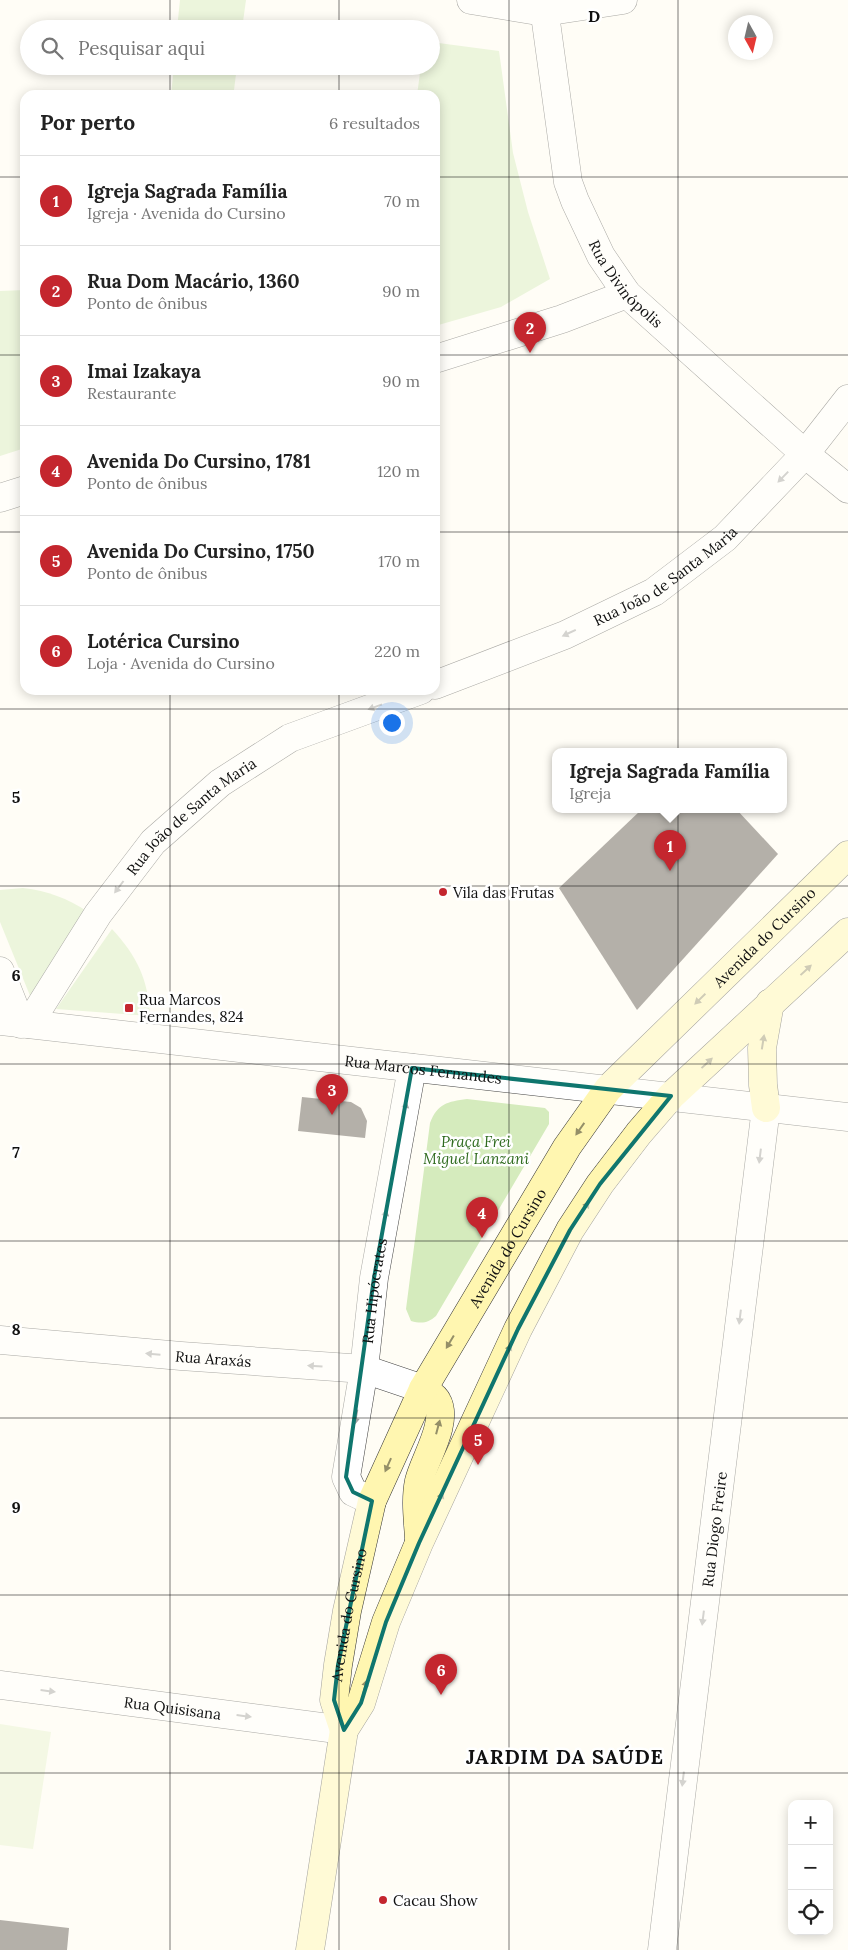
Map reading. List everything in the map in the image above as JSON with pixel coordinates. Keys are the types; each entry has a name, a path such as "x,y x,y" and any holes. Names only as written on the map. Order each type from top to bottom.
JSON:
{"main road":[{"name":"Avenida do Cursino","path":"344,1730 334,1700 338,1665 372,1501 423,1388 567,1147 608,1089 848,855"},
{"name":"Avenida do Cursino","path":"310,1950 344,1730 361,1703 386,1622 419,1543 518,1329 570,1230 600,1184 639,1133 671,1096 848,932"},
{"path":"766,1108 762,1048 770,1003"},
{"path":"419,1543 417,1501 419,1482 441,1414 437,1400 423,1388"}],"street":[{"path":"471,0 544,6 624,0"},
{"name":"Rua Divinópolis","path":"544,6 568,182 575,201 602,256 627,294 805,454 848,490"},
{"path":"440,357 562,319 627,294"},
{"name":"Rua João de Santa Maria","path":"440,683 565,635 654,592 725,538 805,454 848,399"},
{"path":"0,498 20,492"},
{"name":"Rua João de Santa Maria","path":"17,1023 153,842 220,783 290,738 407,695"},
{"path":"0,971 17,1023"},
{"name":"Rua Marcos Fernandes","path":"17,1023 848,1117"},
{"name":"Rua Hipócrates","path":"372,1501 353,1492 346,1476 364,1369 374,1278 412,1068"},
{"name":"Rua Diogo Freire","path":"662,1950 766,1108"},
{"name":"Rua Araxás","path":"0,1340 181,1356 364,1369 423,1388"},
{"name":"Rua Quisisana","path":"0,1685 344,1730"}],"highlighted area":[{"path":"412,1068 671,1096 600,1184 570,1230 518,1329 419,1543 386,1622 361,1703 344,1730 334,1700 338,1665 372,1501 353,1492 346,1477 374,1278"}],"green space":[{"path":"180,0 246,0 243,20 178,20"},
{"path":"440,43 499,51 513,153 528,212 550,279 501,307 440,325 440,90 418,90 420,75 440,75"},
{"path":"173,75 236,75 234,90 172,90"},
{"path":"20,290 20,450 0,456 0,291"},
{"path":"23,888 57,896 88,912 33,1003 0,922 0,890"},
{"path":"112,929 128,949 140,969 147,991 150,1016 56,1009"},
{"name":"Praça Frei Miguel Lanzani","path":"467,1099 545,1108 549,1112 549,1124 436,1316 425,1322 411,1321 406,1309 430,1123 440,1107 454,1101"},
{"path":"0,1724 51,1732 33,1849 0,1845"}],"building":[{"path":"638,813 740,813 778,854 637,1010 559,888"},
{"path":"302,1097 351,1102 361,1108 367,1121 365,1138 298,1131"},
{"path":"0,1920 69,1928 67,1950 0,1950"}],"place":[{"name":"Rua Dom Macário, 1360","path":"530,353"},
{"name":"Igreja Sagrada Família","path":"670,871"},
{"name":"Vila das Frutas","path":"443,892"},
{"name":"Rua Marcos Fernandes, 824","path":"129,1008"},
{"name":"Imai Izakaya","path":"332,1115"},
{"name":"Avenida Do Cursino, 1781","path":"482,1238"},
{"name":"Avenida Do Cursino, 1750","path":"478,1465"},
{"name":"Lotérica Cursino","path":"441,1695"},
{"name":"Cacau Show","path":"383,1900"}],"district":[{"name":"JARDIM DA SAÚDE","path":"565,1756"}]}
